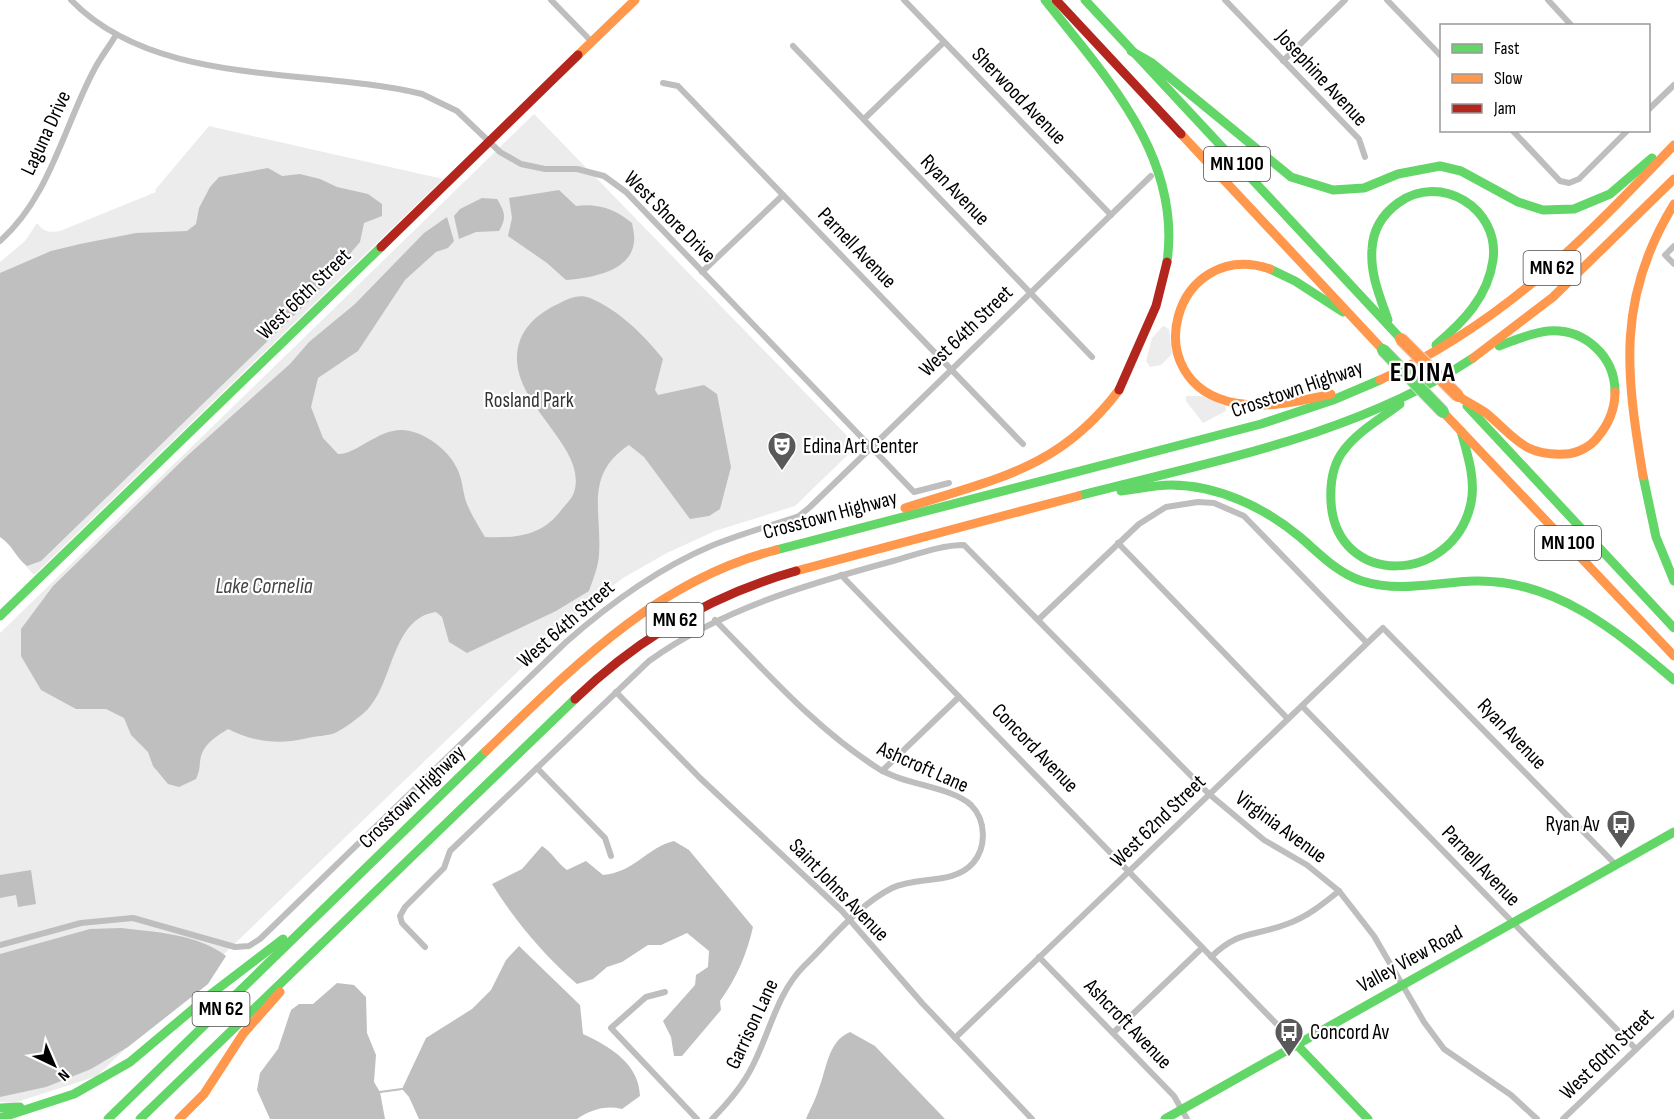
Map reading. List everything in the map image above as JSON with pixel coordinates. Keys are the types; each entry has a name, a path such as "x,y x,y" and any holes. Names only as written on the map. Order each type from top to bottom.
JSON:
{"main road":[{"name":"West 66th Street","path":"0,616 634,0"},
{"path":"828,535 1023,469 1070,444 1089,428 1115,396 1152,313 1166,276 1171,236 1169,204 1162,175 1148,142 1119,95 1045,0"},
{"name":"MN 100","path":"1056,0 1383,350 1674,656"},
{"name":"MN 100","path":"1085,0 1674,628"},
{"path":"1131,51 1152,63 1291,177 1333,190 1364,188 1398,174 1440,166 1461,171 1518,202 1543,210 1574,208 1588,205 1610,194 1674,140"},
{"name":"Crosstown Highway","path":"108,1119 573,667 628,621 657,601 720,568 755,555 1262,424 1316,407 1369,386 1410,366 1474,328 1527,289 1595,227 1674,145"},
{"name":"Crosstown Highway","path":"140,1119 616,661 676,620 720,597 776,577 1311,434 1415,393 1513,330 1576,278 1674,179"},
{"path":"1390,326 1373,269 1372,246 1379,223 1395,204 1421,192 1444,191 1468,201 1479,209 1491,237 1492,265 1489,280 1468,316 1410,366"},
{"path":"1674,204 1654,242 1640,280 1630,333 1628,377 1643,486 1656,537 1674,581"},
{"path":"1355,318 1292,279 1265,267 1230,265 1213,269 1184,297 1173,330 1175,349 1180,363 1197,387 1225,401 1284,404 1369,386"},
{"path":"1458,396 1486,414 1522,446 1549,455 1566,454 1595,440 1609,427 1617,406 1615,376 1608,362 1587,340 1565,332 1528,335 1463,364"},
{"path":"1415,393 1346,447 1335,467 1330,493 1332,515 1340,534 1353,551 1370,562 1400,567 1428,562 1447,548 1461,529 1471,501 1472,476 1461,431"},
{"path":"1099,491 1174,485 1227,496 1274,518 1351,578 1371,585 1406,589 1468,581 1496,581 1541,589 1561,597 1592,617 1674,680"},
{"name":"Valley View Road","path":"1165,1119 1184,1114 1297,1045 1674,832"},
{"path":"0,1118 74,1094 130,1062 211,994 334,900"},
{"path":"179,1119 204,1094 243,1034 347,918"},
{"path":"1297,1045 1368,1119"},
{"path":"0,1108 39,1106"}],"street":[{"name":"West Shore Drive","path":"71,0 96,22 116,35 146,49 193,62 422,94 457,111 500,152 521,165 545,169 577,169 604,176 626,192 914,492 949,483"},
{"path":"551,0 592,42"},
{"name":"Sherwood Avenue","path":"904,0 1111,215"},
{"name":"Josephine Avenue","path":"1225,0 1359,139 1365,157"},
{"path":"1283,60 1345,0"},
{"path":"1387,0 1440,55"},
{"path":"1548,0 1570,24"},
{"name":"Laguna Drive","path":"0,241 19,220 41,185 94,69 116,35"},
{"path":"864,119 944,42"},
{"name":"Ryan Avenue","path":"793,46 1092,357"},
{"name":"Parnell Avenue","path":"663,83 678,87 1023,444"},
{"path":"1650,107 1674,85"},
{"path":"1514,132 1560,181 1569,183 1579,179 1626,132"},
{"name":"West 64th Street","path":"0,945 81,923 133,918 235,947 249,946 260,939 565,643 607,607 654,576 711,546 800,516 1151,177"},
{"path":"702,272 783,195"},
{"path":"1674,246 1665,255 1674,264"},
{"path":"1039,620 1138,524 1166,507 1182,503 1214,503 1229,509 1256,527 1367,643"},
{"path":"1118,543 1288,719"},
{"name":"Virginia Avenue","path":"840,575 964,545 1209,794 1263,840 1306,865 1339,891 1361,916 1424,1022 1444,1049 1511,1095 1537,1119"},
{"path":"425,947 402,923 400,915 405,907 444,868 450,851 649,661 676,641 715,620 840,575"},
{"name":"Concord Avenue","path":"840,575 1211,957"},
{"name":"Ashcroft Lane","path":"715,620 820,726 882,771 907,782 962,798 979,816 983,841 976,858 963,871 952,876 924,879 893,888 850,921"},
{"name":"Ryan Avenue","path":"1383,627 1616,865"},
{"name":"West 62nd Street","path":"955,1038 1383,627"},
{"name":"Saint Johns Avenue","path":"616,692 700,778 850,921 955,1038 1032,1119"},
{"path":"882,771 959,697"},
{"name":"Parnell Avenue","path":"1302,706 1636,1049"},
{"path":"537,768 605,838 611,856"},
{"path":"1297,1045 1211,957 1243,934 1286,925 1304,917 1339,891"},
{"name":"Garrison Lane","path":"712,1119 740,1088 753,1066 792,979 850,921"},
{"path":"1113,1033 1202,948"},
{"name":"Ashcroft Avenue","path":"1039,957 1174,1096 1184,1114"},
{"path":"665,992 646,997 611,1028 698,1119"},
{"name":"West 60th Street","path":"1563,1119 1674,1012"}],"green space":[{"name":"Rosland Park","path":"534,114 857,446 795,506 715,531 667,553 623,578 586,606 97,1076 14,1103 0,1102 0,633"},
{"path":"209,126 443,179 34,575 10,545 0,537 0,262 25,241 37,223 47,231 60,231 156,192 155,190"},
{"path":"1163,326 1169,329 1172,354 1161,365 1150,367 1146,361 1152,338"},
{"path":"1186,396 1202,396 1226,406 1226,411 1203,423 1186,401"}],"water":[{"path":"268,168 282,176 300,174 320,179 337,187 368,194 382,204 382,216 364,223 360,242 313,297 41,561 27,566 0,537 0,273 51,251 80,244 136,233 187,231 196,224 199,208 210,187 219,177"},
{"path":"559,190 576,206 592,205 606,208 632,223 634,242 631,252 617,267 597,275 566,280 547,263 508,236 512,218 509,198"},
{"path":"482,198 497,199 500,204 504,219 499,231 476,232 459,239 454,216 460,209"},
{"name":"Lake Cornelia","path":"447,217 454,241 448,248 436,252 405,280 358,351 318,378 311,407 323,438 338,454 350,451 393,431 403,430 423,436 441,448 455,464 467,504 485,537 516,536 543,527 572,497 576,479 572,462 564,446 529,396 521,379 517,361 518,350 524,332 543,312 567,300 586,297 601,303 621,316 663,359 655,390 658,395 704,385 717,394 731,467 720,509 709,516 690,519 644,457 629,445 615,456 601,481 598,494 599,555 589,591 556,611 467,653 449,642 442,617 436,612 422,617 410,626 402,638 377,697 365,712 343,729 329,735 277,742 247,737 228,729 205,747 196,779 179,787 168,784 153,766 148,752 131,735 124,718 106,709 76,709 41,690 21,656 21,629 53,586 188,455 290,364 309,342 355,304 424,233"},
{"path":"674,841 689,850 753,927 740,966 720,1001 721,1010 682,1056 674,1056 671,1037 663,1021 695,985 696,975 708,967 709,951 687,933 661,945 648,945 622,962 607,967 593,979 577,984 531,937 492,884 522,869 542,846 567,870 586,861 603,875 624,869 664,844"},
{"path":"31,870 36,904 18,907 16,895 0,898 0,875"},
{"path":"121,928 189,939 203,943 226,956 208,984 128,1047 91,1069 46,1087 0,1097 0,954 90,929"},
{"path":"519,946 580,1005 583,1034 622,1058 635,1075 640,1096 622,1109 598,1109 577,1119 419,1119 409,1097 402,1089 426,1038 472,1009 491,990 506,960"},
{"path":"337,983 354,985 366,997 367,1033 376,1055 374,1082 380,1092 385,1119 270,1119 257,1090 260,1073 278,1049 291,1010 299,1004 313,1004"},
{"path":"850,1032 875,1046 945,1119 806,1119 833,1048 843,1036"}],"waterway":[{"path":"380,1092 402,1089"}],"traffic: fast":[{"path":"1045,0 1114,89 1151,153 1163,188 1169,224 1167,262"},
{"path":"1085,0 1401,339"},
{"path":"1131,51 1152,63 1291,177 1333,190 1364,188 1398,174 1440,166 1461,171 1518,202 1543,210 1574,209 1610,194 1652,158"},
{"path":"1388,320 1376,285 1372,258 1374,235 1383,217 1398,203 1414,194 1432,192 1448,194 1464,200 1477,211 1487,225 1493,241 1493,260 1486,286 1473,308 1436,345"},
{"path":"0,616 381,247"},
{"path":"1270,269 1295,281 1343,312"},
{"path":"1499,346 1548,331 1574,334 1585,339 1603,356 1610,367 1615,392"},
{"path":"1383,350 1443,412"},
{"path":"1078,496 1231,458 1331,427 1380,408 1428,385 1473,358"},
{"path":"776,550 1261,424 1333,400 1380,380"},
{"path":"1400,404 1350,443 1340,456 1333,475 1331,502 1338,530 1352,550 1373,562 1396,566 1420,562 1442,550 1460,530 1471,503 1472,494 1470,466 1461,431"},
{"path":"1467,406 1674,628"},
{"path":"1643,476 1656,537 1674,581"},
{"path":"1121,491 1171,485 1206,489 1223,494 1271,516 1344,573 1362,581 1404,587 1475,581 1504,583 1531,589 1583,611 1630,644 1674,680"},
{"path":"140,1119 575,699"},
{"path":"108,1119 486,751"},
{"path":"1165,1119 1674,832"},
{"path":"0,1118 74,1094 130,1062 211,994 283,939"},
{"path":"1297,1045 1368,1119"},
{"path":"0,1108 20,1107"}],"traffic: slow":[{"path":"578,55 635,0"},
{"path":"1181,134 1383,350"},
{"path":"1380,380 1425,357 1504,306 1573,247 1674,145"},
{"path":"1473,358 1553,297 1674,179"},
{"path":"1643,476 1633,403 1630,337 1634,304 1642,272 1655,238 1674,204"},
{"path":"1270,269 1237,265 1210,274 1190,292 1178,317 1176,343 1184,369 1203,390 1235,403 1271,405 1331,394"},
{"path":"1401,339 1458,396"},
{"path":"905,508 996,479 1048,455 1073,438 1096,417 1119,390"},
{"path":"1458,396 1486,413 1529,448 1539,452 1565,454 1574,453 1597,438 1610,416 1615,392"},
{"path":"1443,412 1674,656"},
{"path":"796,571 1078,496"},
{"path":"486,751 584,659 655,605 693,582 733,564 776,550"},
{"path":"179,1119 204,1094 243,1034 280,992"}],"traffic: jam":[{"path":"1056,0 1181,134"},
{"path":"381,247 578,55"},
{"path":"1119,390 1156,306 1167,262"},
{"path":"575,699 624,657 678,621 735,593 796,571"}],"place":[{"name":"Edina Art Center","path":"782,472"},
{"name":"Ryan Av","path":"1621,850"},
{"name":"Concord Av","path":"1289,1058"}],"district":[{"name":"EDINA","path":"1423,373"}]}
